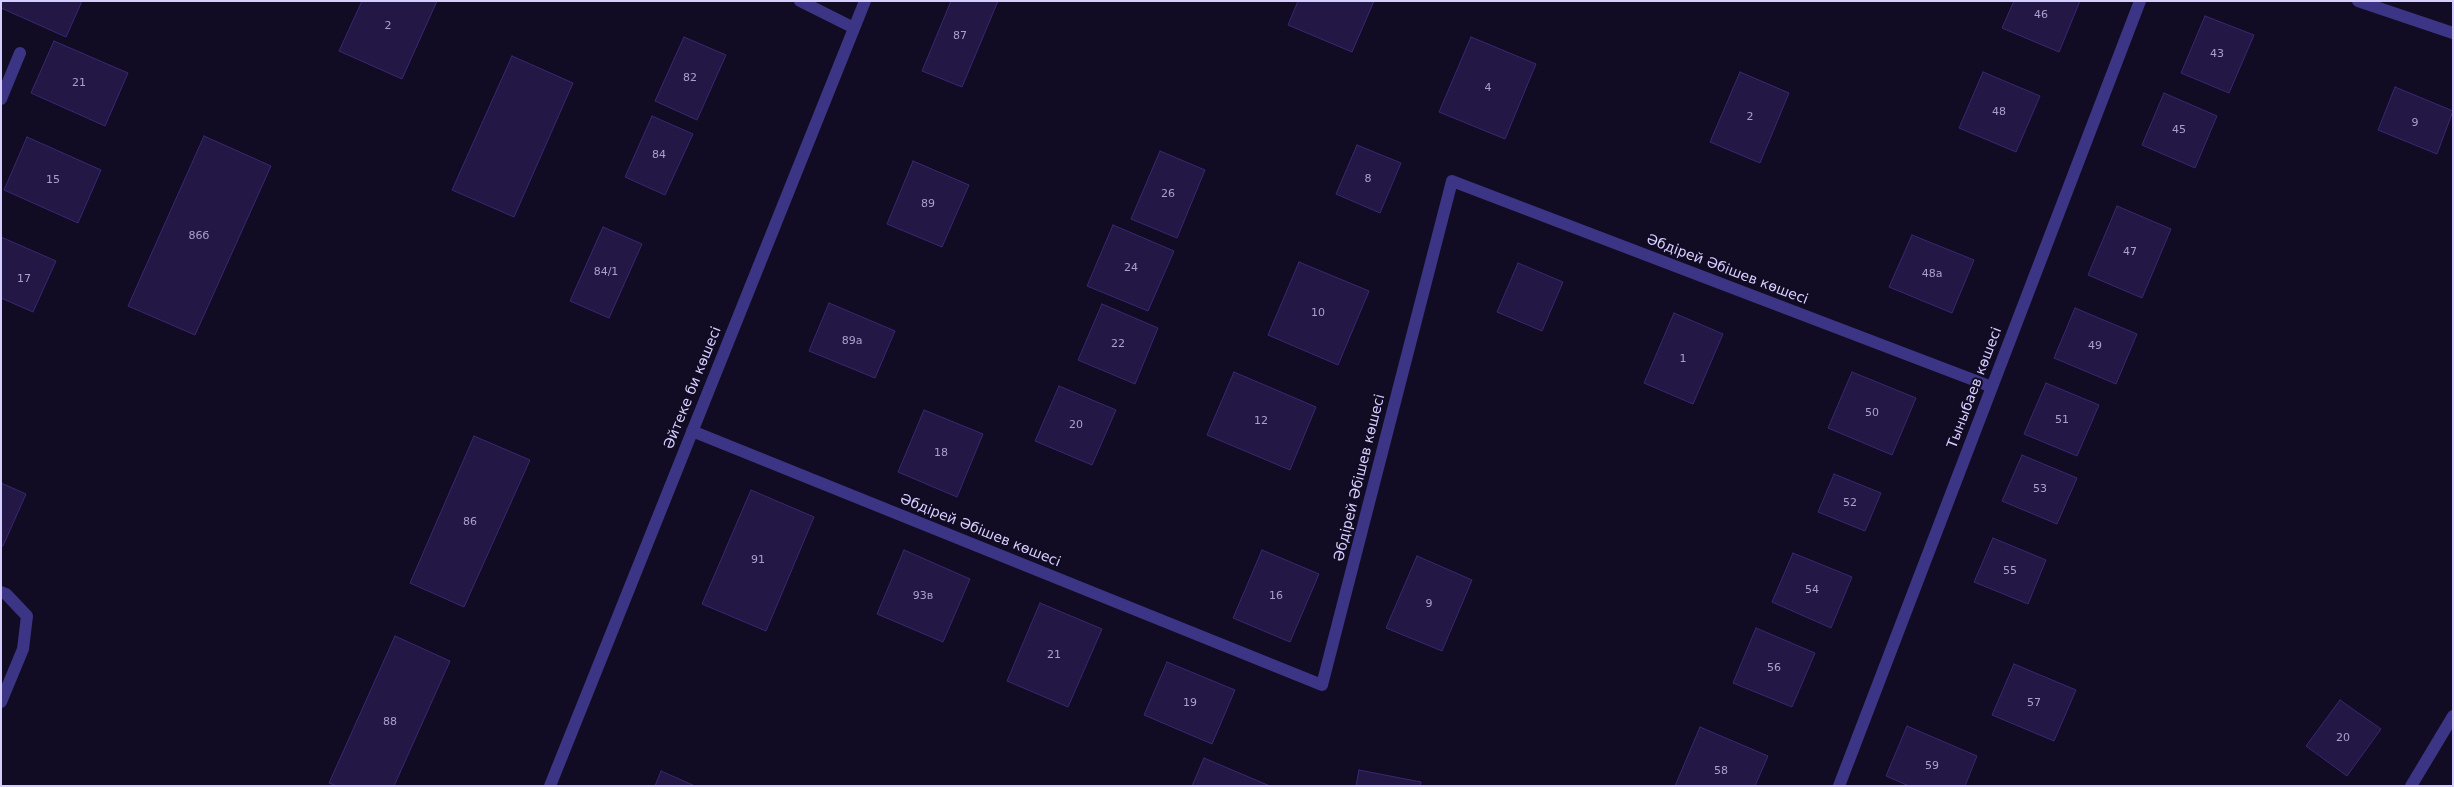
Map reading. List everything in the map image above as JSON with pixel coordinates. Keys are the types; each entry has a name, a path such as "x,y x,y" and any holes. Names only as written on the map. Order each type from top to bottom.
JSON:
{"street":[{"path":"800,1 854,28"},
{"name":"Әйтеке би көшесі","path":"550,786 865,1"},
{"name":"Тыныбаев көшесі","path":"1838,786 2140,1"},
{"path":"2358,1 2453,33"},
{"path":"1,99 20,53"},
{"name":"Әбдірей Әбішев көшесі","path":"692,431 1322,686 1452,181 1992,387"},
{"path":"1,592 6,594 27,616 23,649 1,702"},
{"path":"2411,786 2453,716"}],"building":[{"path":"1,1 82,1 66,37 1,8"},
{"path":"362,1 437,1 402,79 339,51"},
{"path":"951,1 998,1 962,87 922,71"},
{"path":"1298,1 1374,1 1352,52 1288,25"},
{"path":"2014,1 2080,1 2059,52 2002,28"},
{"path":"2205,16 2254,35 2229,93 2181,73"},
{"path":"684,37 726,55 697,120 655,101"},
{"path":"1471,37 1536,64 1505,139 1439,112"},
{"path":"54,41 128,73 105,126 31,93"},
{"path":"512,56 573,83 514,217 452,190"},
{"path":"1740,72 1789,93 1760,163 1710,142"},
{"path":"1983,72 2040,96 2016,152 1959,128"},
{"path":"2395,87 2453,111 2437,154 2378,130"},
{"path":"2164,93 2217,116 2195,168 2142,145"},
{"path":"652,116 693,134 665,195 625,177"},
{"path":"204,136 271,166 195,335 128,306"},
{"path":"27,137 101,170 78,223 4,190"},
{"path":"1357,145 1401,163 1380,213 1336,194"},
{"path":"1160,151 1205,170 1177,238 1131,219"},
{"path":"913,161 969,185 942,247 887,224"},
{"path":"2117,206 2171,229 2142,298 2088,275"},
{"path":"1113,225 1174,251 1148,311 1087,286"},
{"path":"603,227 642,244 609,318 570,301"},
{"path":"1912,235 1974,260 1952,313 1889,287"},
{"path":"1,237 56,261 33,312 1,298"},
{"path":"1299,262 1369,291 1338,365 1268,335"},
{"path":"1518,263 1563,282 1542,331 1497,312"},
{"path":"829,303 895,331 875,378 809,351"},
{"path":"1102,304 1158,328 1135,384 1078,360"},
{"path":"2075,308 2137,334 2116,384 2054,358"},
{"path":"1674,313 1723,334 1693,404 1644,383"},
{"path":"1234,372 1316,407 1290,470 1207,435"},
{"path":"1852,372 1916,398 1892,455 1828,428"},
{"path":"2046,383 2099,405 2077,456 2024,434"},
{"path":"1059,386 1116,410 1092,465 1035,441"},
{"path":"924,410 983,434 957,497 898,472"},
{"path":"474,436 530,460 464,607 410,583"},
{"path":"2022,455 2077,478 2057,524 2002,501"},
{"path":"1834,474 1881,493 1865,531 1818,512"},
{"path":"1,483 26,494 3,546 1,546"},
{"path":"751,490 814,517 766,631 702,604"},
{"path":"1993,538 2046,560 2028,604 1974,582"},
{"path":"904,550 970,579 943,642 877,614"},
{"path":"1262,550 1319,574 1290,642 1233,618"},
{"path":"1793,553 1852,577 1831,628 1772,602"},
{"path":"1417,556 1472,580 1442,651 1386,628"},
{"path":"1040,603 1102,629 1068,707 1007,681"},
{"path":"1756,628 1815,653 1792,707 1733,683"},
{"path":"395,636 450,661 394,786 337,786 329,783"},
{"path":"1167,662 1235,690 1212,744 1144,715"},
{"path":"2014,664 2076,690 2054,741 1992,715"},
{"path":"2340,700 2381,729 2347,776 2306,746"},
{"path":"1907,726 1977,756 1965,786 1909,786 1886,776"},
{"path":"1700,727 1768,756 1755,786 1675,786"},
{"path":"1204,758 1270,786 1192,786"},
{"path":"1359,770 1421,782 1420,786 1356,786"},
{"path":"661,771 695,786 655,786"}]}
